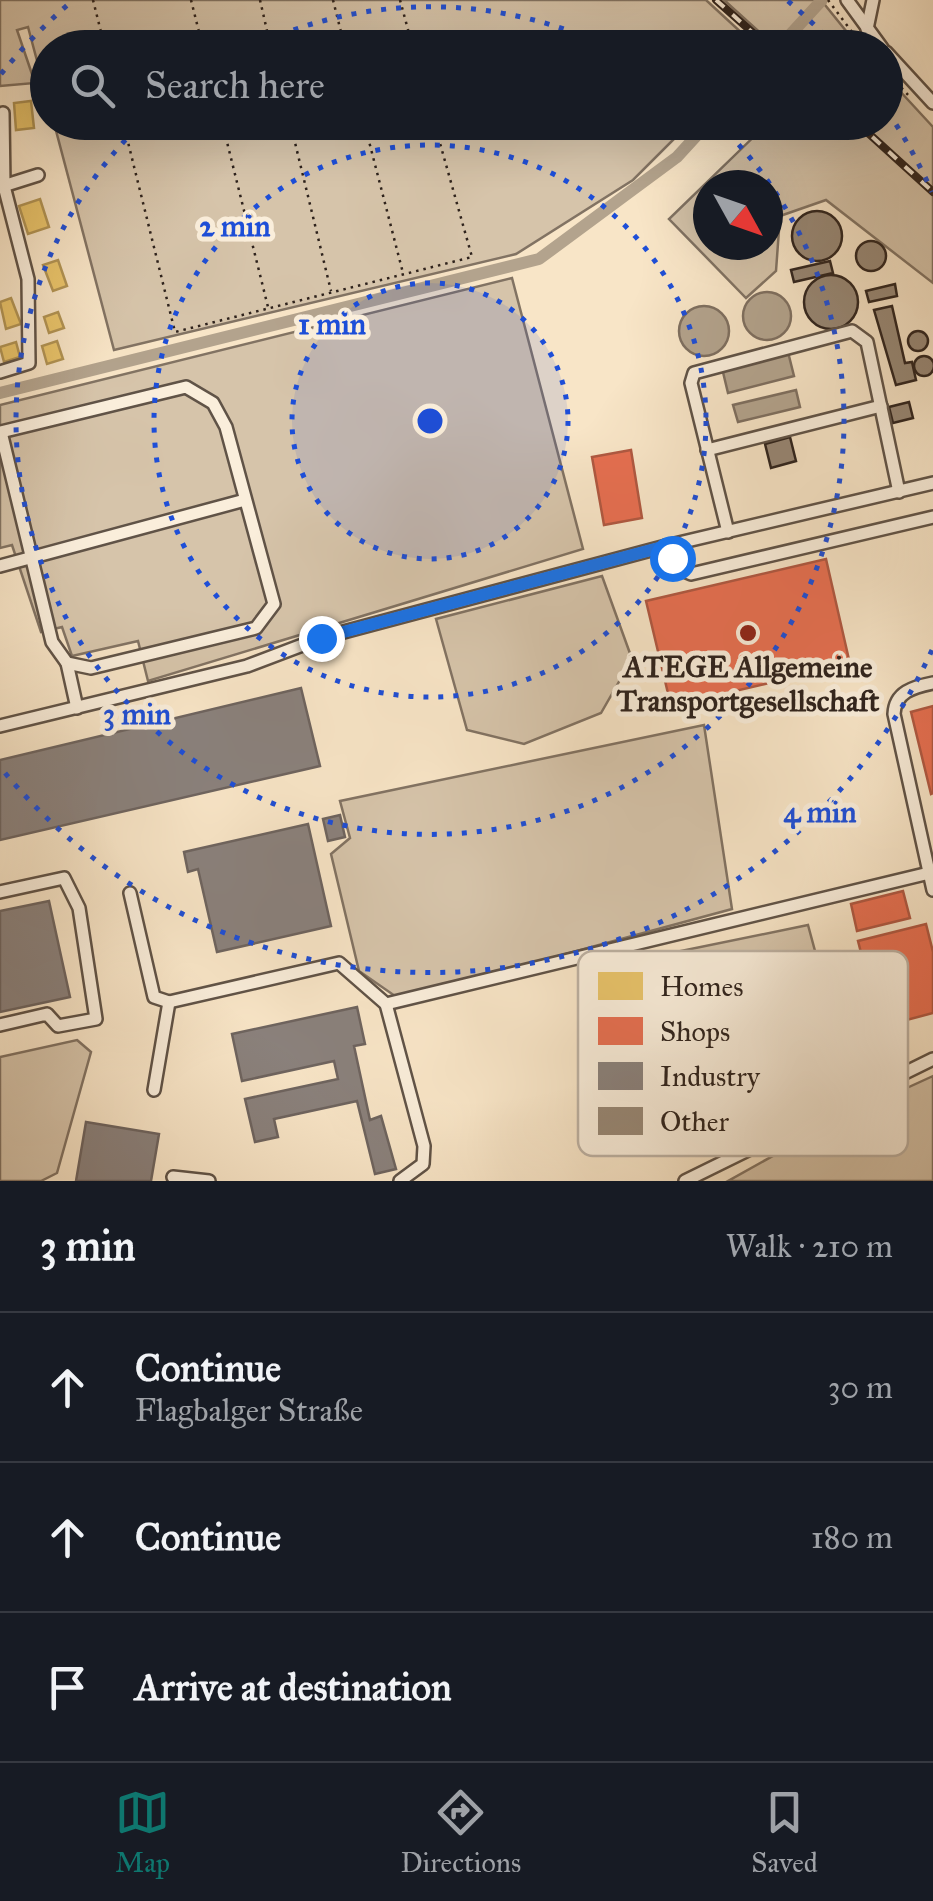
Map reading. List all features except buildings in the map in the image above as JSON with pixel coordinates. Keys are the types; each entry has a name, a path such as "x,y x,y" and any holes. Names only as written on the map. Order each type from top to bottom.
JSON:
{"street":[{"path":"847,0 868,29"},
{"path":"868,29 873,0"},
{"path":"903,71 933,103"},
{"path":"0,372 28,362 32,318 28,279 2,186 3,113"},
{"path":"2,186 38,176"},
{"path":"728,532 691,383 694,373 702,367 852,331 867,342 899,492"},
{"path":"67,663 91,668 256,628 274,604 226,427 213,403 186,387 1,432 52,642 67,663 77,708"},
{"path":"708,450 881,406"},
{"path":"0,726 247,666 321,638 666,546 933,483"},
{"path":"0,566 246,500"},
{"path":"666,546 678,568 692,574 933,517"},
{"path":"933,682 903,693 895,702 933,890"},
{"path":"606,951 931,873"},
{"path":"0,892 64,878 79,908 96,1018 58,1026 47,1014 0,1025"},
{"path":"130,893 154,997 170,1002 339,963 386,1004 424,1146 423,1164 400,1181"},
{"path":"386,1004 578,958"},
{"path":"154,1090 170,1002"},
{"path":"908,1071 933,1059"},
{"path":"686,1181 737,1156"},
{"path":"173,1177 209,1181"}],"path":[{"path":"93,0 100,30"},
{"path":"191,0 198,30"},
{"path":"260,0 268,30"},
{"path":"333,0 340,30"},
{"path":"400,0 408,30"},
{"path":"829,1 851,30"},
{"path":"127,140 175,332 472,256 439,140"},
{"path":"226,140 268,308"},
{"path":"294,140 331,292"},
{"path":"369,140 403,274"}],"shaded area":[{"path":"0,0 706,0 739,30 30,30 30,34 28,27 17,30 30,68 30,83 0,86"},
{"path":"724,0 821,0 845,30 757,30"},
{"path":"903,94 933,127 933,283 826,200 783,215 783,170 720,170 750,140 903,140"},
{"path":"59,140 673,140 633,180 516,254 114,350"},
{"path":"693,196 693,244 669,219"},
{"path":"709,260 777,260 776,271 746,298"},
{"path":"512,278 583,549 148,681 138,641 72,656 62,627 41,632 12,545 0,548 0,405"},
{"path":"767,292 784,299 791,316 784,333 767,340 750,333 743,316 750,299"},
{"path":"704,306 722,313 729,331 722,349 704,356 686,349 679,331 686,313"},
{"path":"788,352 794,376 728,393 722,368"},
{"path":"796,390 800,407 738,422 733,405"},
{"path":"602,576 632,659 601,713 524,744 467,730 436,619"},
{"path":"704,725 732,909 440,988 395,996 359,971 331,854 350,838 340,801"},
{"path":"808,925 815,951 681,951"},
{"path":"77,1040 91,1052 57,1173 41,1181 0,1181 0,1057"},
{"path":"933,1076 933,1181 728,1181 773,1156 908,1156 908,1087"}],"waterway":[{"path":"794,30 822,0"},
{"path":"0,393 539,259 677,157 693,140"}],"railway":[{"path":"716,0 750,30"},
{"path":"876,140 933,192"}],"place":[{"name":"ATEGE Allgemeine Transportgesellschaft","path":"748,633"}],"route":[{"path":"321,638 666,546 672,558"}]}
